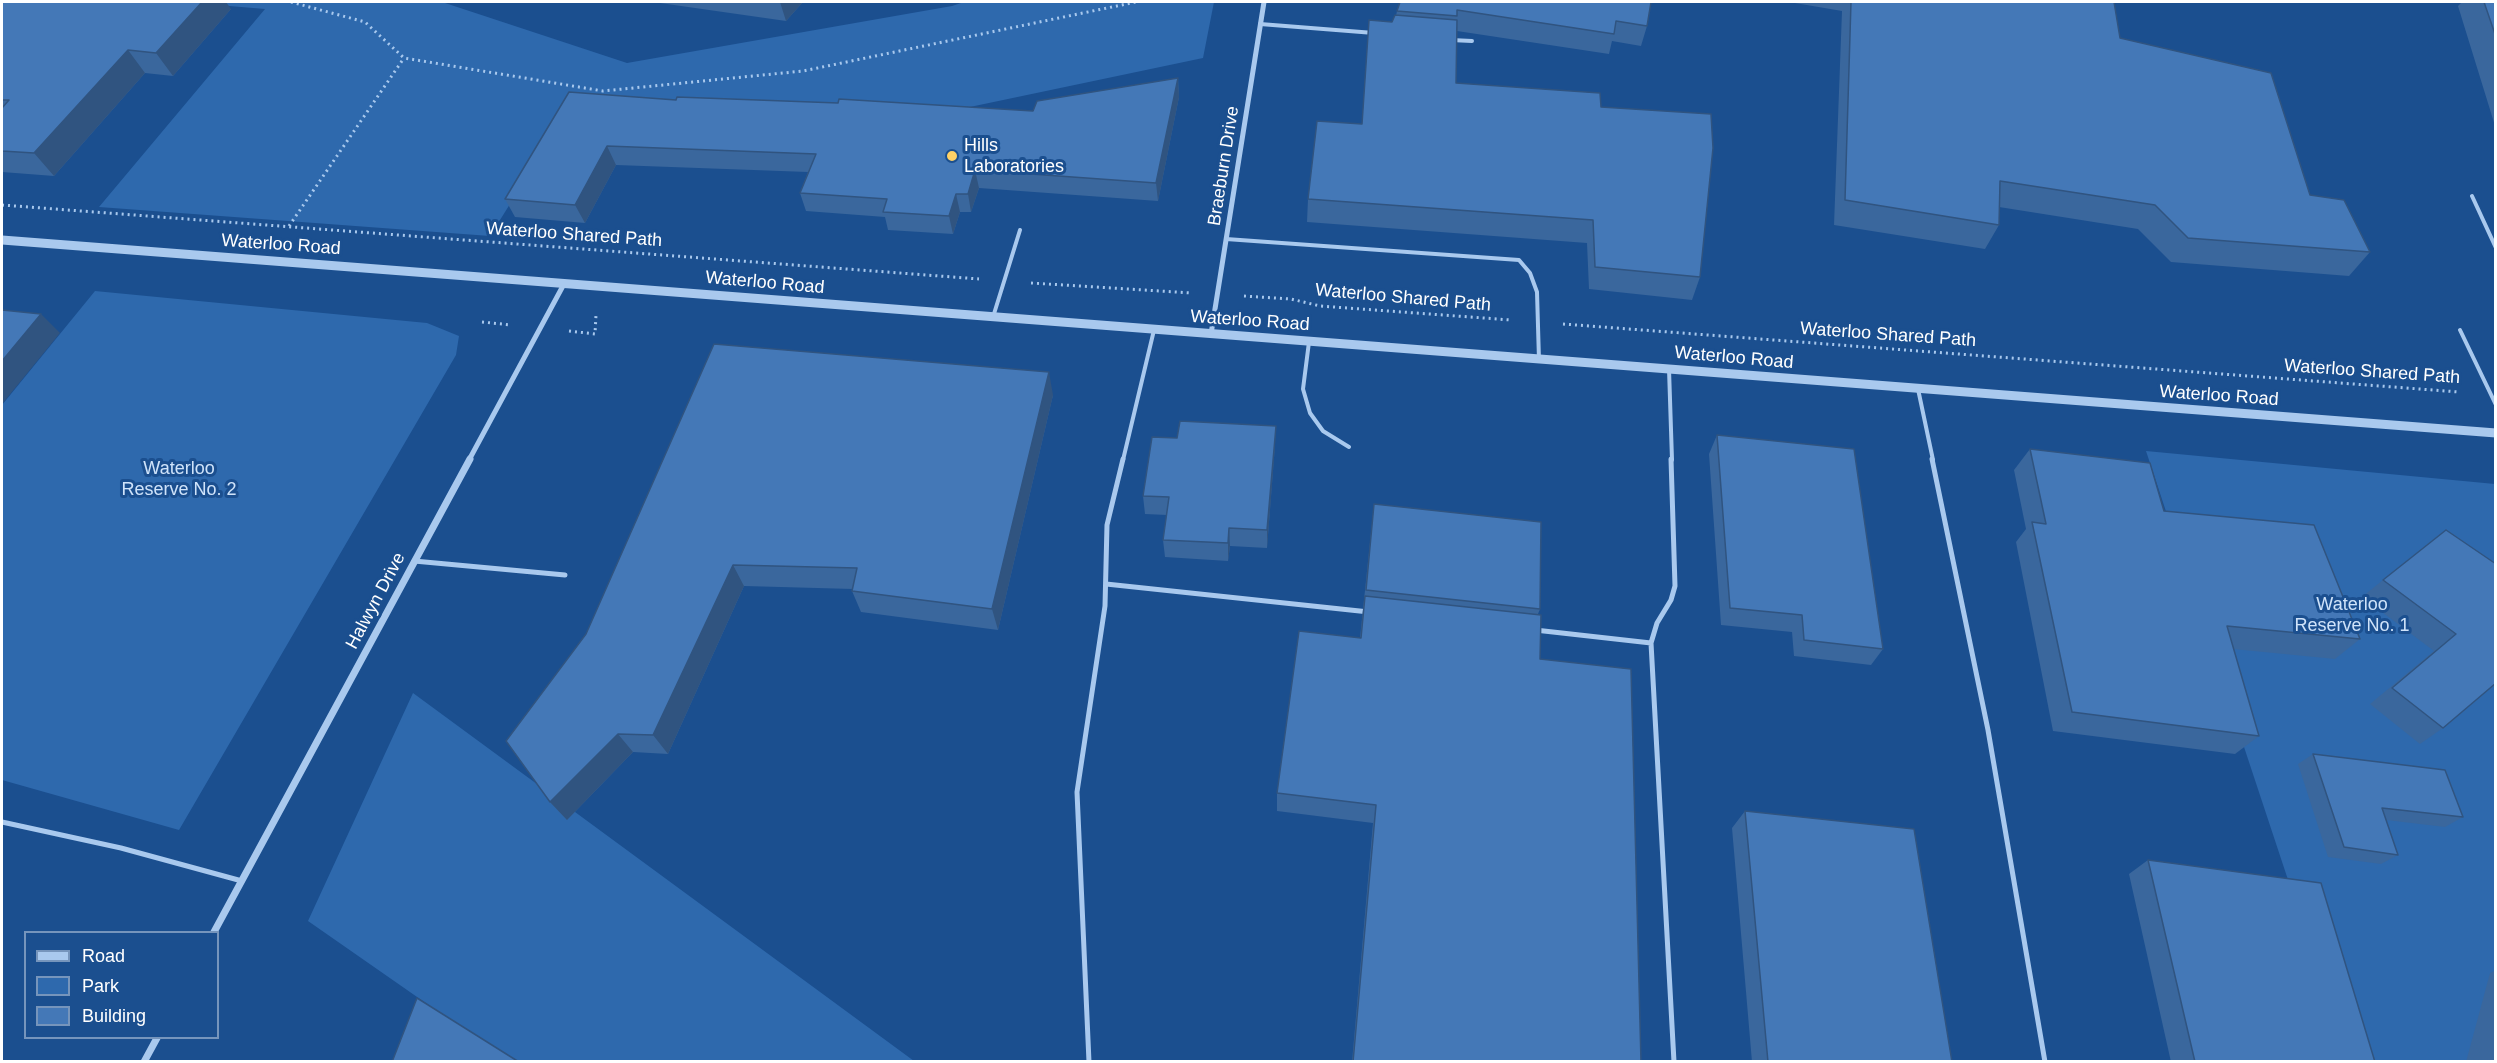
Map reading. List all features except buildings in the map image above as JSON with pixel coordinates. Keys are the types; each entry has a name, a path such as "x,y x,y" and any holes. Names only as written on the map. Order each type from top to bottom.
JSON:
{"street":[{"name":"Braeburn Drive","path":"1211,334 1264,2"},
{"name":"Waterloo Road","path":"2,240 2496,433"},
{"name":"Halwyn Drive","path":"215,931 564,284"},
{"path":"144,1062 156,1039"}],"lane":[{"path":"1260,24 1385,34"},
{"path":"1450,40 1472,41"},
{"path":"2472,196 2496,248"},
{"path":"993,317 1020,231"},
{"path":"1226,239 1519,260 1530,273 1537,292 1539,360"},
{"path":"1089,1062 1077,792 1105,606 1107,525 1154,330"},
{"path":"2460,330 2496,405"},
{"path":"1309,342 1303,389 1310,412 1323,431 1349,447"},
{"path":"1669,369 1675,586 1671,600 1657,623 1651,643 1674,1062"},
{"path":"1918,389 1988,730 2045,1062"},
{"path":"414,561 565,575"},
{"path":"1106,584 1378,613"},
{"path":"1533,630 1651,643"},
{"path":"2,822 121,848 242,881"}],"path":[{"path":"291,2 365,22 404,58 603,91 803,71 1136,2"},
{"path":"289,226 404,58"},
{"name":"Waterloo Shared Path","path":"2,205 1145,291"},
{"path":"596,255 597,250"},
{"name":"Waterloo Shared Path","path":"1279,298 1320,306 2490,394"}],"green space":[{"path":"182,2 442,2 627,63 964,2 1214,2 1203,58 927,116 570,108 490,236 99,207 265,9"},
{"name":"Waterloo Reserve No. 2","path":"95,291 427,323 459,336 456,355 179,830 2,780 2,405"},
{"name":"Waterloo Reserve No. 1","path":"2146,451 2495,484 2495,1061 2348,1061"},
{"path":"413,693 914,1061 509,1061 308,921"}],"place":[{"name":"Hills Laboratories","path":"952,156"}]}
